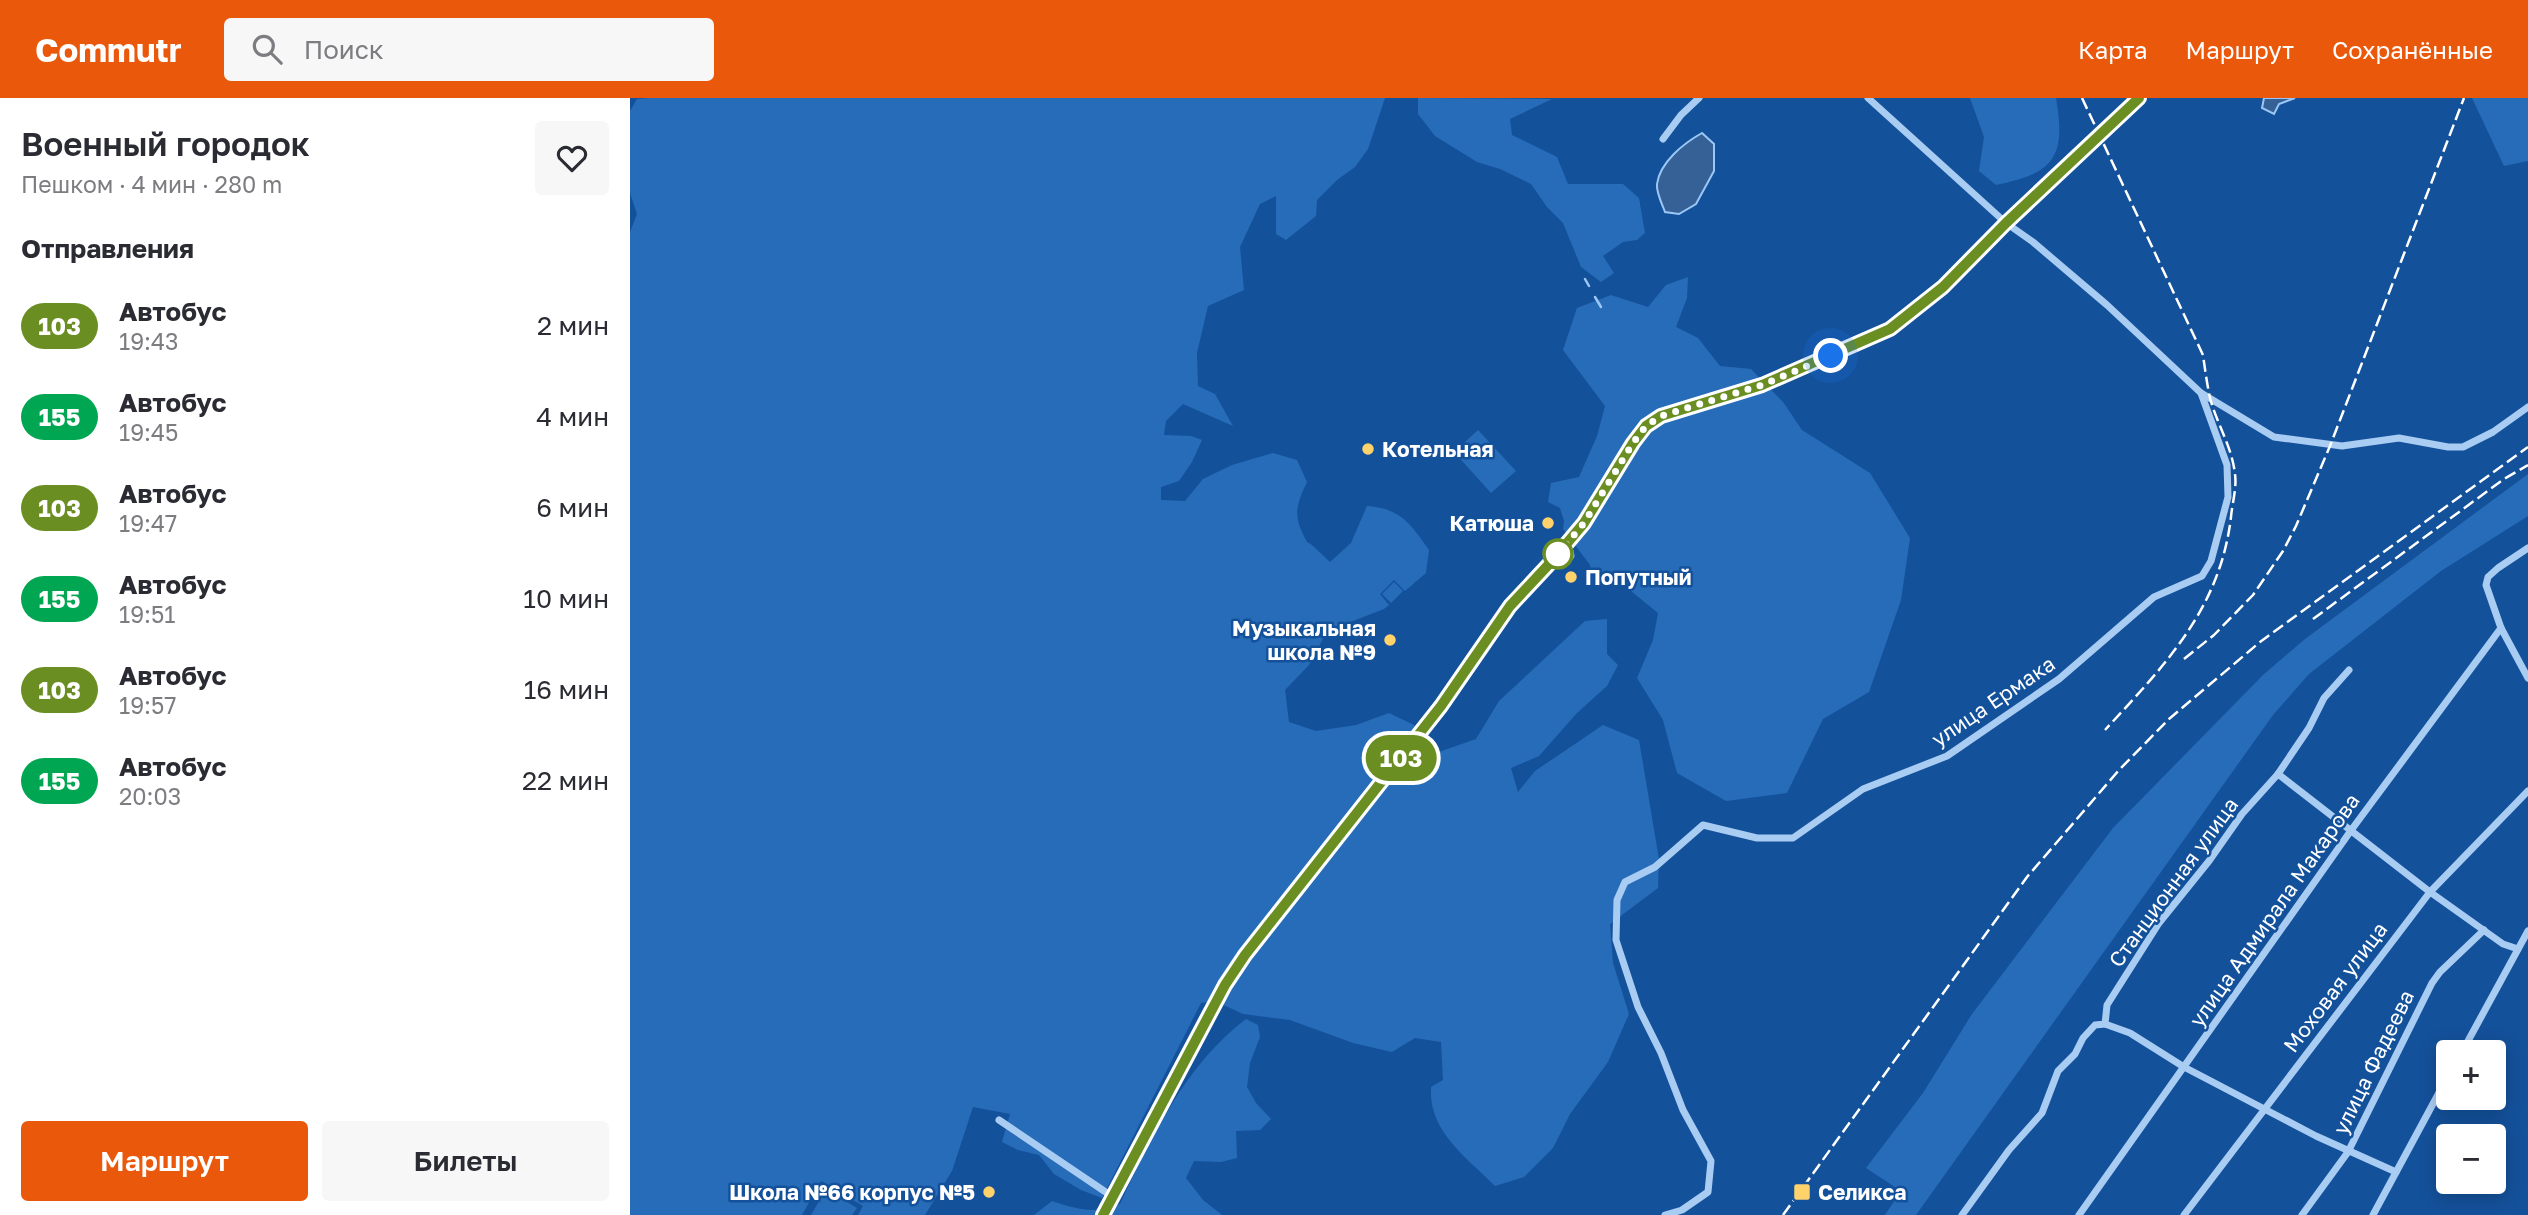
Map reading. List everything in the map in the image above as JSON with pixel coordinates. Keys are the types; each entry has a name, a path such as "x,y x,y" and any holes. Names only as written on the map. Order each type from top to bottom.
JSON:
{"street":[{"path":"1663,139 1681,115 1699,98"},
{"path":"1868,98 2006,223 2033,242 2108,305 2201,393 2274,437 2330,446 2399,438 2463,447 2493,432 2528,407"},
{"path":"1103,1215 1238,965 1336,836 1378,788 1441,706 1510,606 1584,523 1646,426 1661,416 1762,385 1890,329 1943,287 2006,223 2139,98"},
{"name":"улица Ермака","path":"1665,1215 1682,1210 1707,1192 1711,1161 1683,1110 1661,1052 1638,1007 1615,940 1617,900 1625,882 1655,867 1703,825 1757,838 1794,838 1841,802 1863,789 1947,756 2059,679 2154,597 2202,576 2211,561 2228,497 2227,465 2201,393"},
{"path":"2528,548 2513,556 2488,577 2486,585 2501,628 2528,678"},
{"name":"улица Адмирала Макарова","path":"2079,1215 2352,830 2501,628"},
{"name":"Станционная улица","path":"2105,1024 2107,1005 2159,923 2209,861 2242,814 2278,774 2309,728 2324,698 2349,670"},
{"path":"2278,774 2430,892 2503,944 2518,949"},
{"name":"Моховая улица","path":"2184,1215 2430,892 2528,791"},
{"name":"улица Фадеева","path":"2302,1215 2348,1152 2432,983 2484,930"},
{"path":"2469,1040 2528,931"},
{"path":"1962,1215 2009,1150 2042,1113 2054,1079 2067,1060 2075,1054 2083,1038 2095,1025 2105,1024 2130,1033 2184,1067 2348,1152 2396,1172"},
{"path":"2373,1215 2436,1098"},
{"path":"999,1120 1113,1197"}],"shaded area":[{"path":"1385,98 1368,149 1355,167 1317,200 1316,216 1286,240 1276,234 1276,196 1260,204 1240,247 1244,290 1208,306 1197,353 1198,386 1215,394 1233,426 1183,404 1166,421 1164,435 1191,436 1202,440 1179,481 1161,487 1161,500 1185,501 1203,479 1232,465 1273,453 1297,460 1307,482 1298,506 1299,525 1307,542 1330,562 1351,543 1367,506 1388,510 1404,519 1429,550 1426,573 1405,591 1394,580 1380,594 1389,605 1384,609 1327,631 1309,665 1285,690 1289,722 1316,731 1356,725 1389,713 1416,726 1410,754 1430,755 1476,739 1499,701 1585,621 1607,619 1607,654 1618,665 1607,686 1577,713 1539,756 1511,768 1518,792 1535,771 1603,725 1639,740 1659,859 1658,888 1610,924 1613,963 1629,1014 1608,1062 1570,1114 1553,1148 1524,1177 1495,1186 1461,1154 1442,1130 1432,1103 1431,1087 1443,1080 1441,1042 1415,1038 1392,1052 1353,1043 1290,1020 1243,1014 1215,1001 1201,1003 1102,1198 1081,1190 1054,1174 1039,1155 1018,1150 1002,1142 1010,1114 973,1107 952,1171 925,1215 858,1215 863,1206 821,1181 802,1215 630,1215 630,232 637,214 630,193 630,111 637,99"},
{"path":"1418,98 1552,99 1510,119 1512,135 1557,157 1568,184 1623,184 1639,198 1645,233 1637,240 1623,242 1603,256 1614,273 1601,282 1581,267 1563,223 1547,207 1531,184 1500,169 1477,162 1435,136 1418,114"},
{"path":"1970,98 2056,98 2059,135 2052,159 2032,175 1996,185 1979,171 1984,137"},
{"path":"2264,98 2295,98 2279,104 2274,114 2262,108"},
{"path":"2472,98 2528,98 2528,161 2504,166"},
{"path":"1702,133 1714,144 1714,171 1696,204 1679,214 1665,212 1657,191 1659,176 1674,154"},
{"path":"1688,277 1687,298 1676,327 1698,338 1720,366 1751,369 1783,402 1802,430 1870,473 1910,538 1901,600 1869,692 1823,719 1787,793 1726,801 1677,773 1663,720 1637,678 1653,640 1658,613 1621,583 1592,585 1590,565 1563,529 1564,521 1560,508 1548,502 1551,483 1579,477 1597,436 1605,406 1563,350 1577,308 1611,295 1648,307 1666,285"},
{"path":"1478,430 1516,471 1491,493 1454,452"},
{"path":"2528,474 2528,516 2441,571 2309,674 2273,715 1916,1215 1885,1215 1901,1191 1866,1168 1923,1093 1972,1014 2113,828 2263,675 2305,639"},
{"path":"1394,582 1403,591 1391,603 1382,594"},
{"path":"1246,1019 1258,1025 1260,1037 1250,1063 1247,1087 1256,1103 1271,1119 1260,1130 1236,1131 1237,1158 1221,1162 1194,1161 1186,1178 1203,1200 1222,1215 1034,1215 1052,1201 1087,1210 1120,1204 1158,1128 1188,1080 1205,1058"},
{"path":"826,1189 857,1208 852,1215 811,1215"}],"waterway":[{"path":"1585,279 1589,286"},
{"path":"1595,297 1601,307"}],"railway":[{"path":"2082,98 2203,355 2210,398 2231,454 2235,479 2225,550 2202,608 2168,658 2105,730"},
{"path":"2184,659 2214,635 2253,595 2283,551 2296,526 2330,446 2464,98"},
{"path":"1783,1215 2027,877 2119,770 2169,719 2260,642 2528,447"},
{"path":"2313,619 2504,479 2528,465"}],"bus line":[{"name":"103","path":"1103,1215 1225,985 1258,936 1441,706 1510,606 1584,523 1646,426 1661,416 1762,385 1890,329 1943,287 2006,223 2139,98"}],"place":[{"name":"Котельная","path":"1368,449"},
{"name":"Катюша","path":"1548,523"},
{"name":"Попутный","path":"1571,577"},
{"name":"Музыкальная школа №9","path":"1390,640"},
{"name":"Школа №66 корпус №5","path":"989,1192"},
{"name":"Селикса","path":"1802,1192"}],"route":[{"path":"1558,554 1584,523 1646,426 1661,416 1762,385 1831,356"}]}
